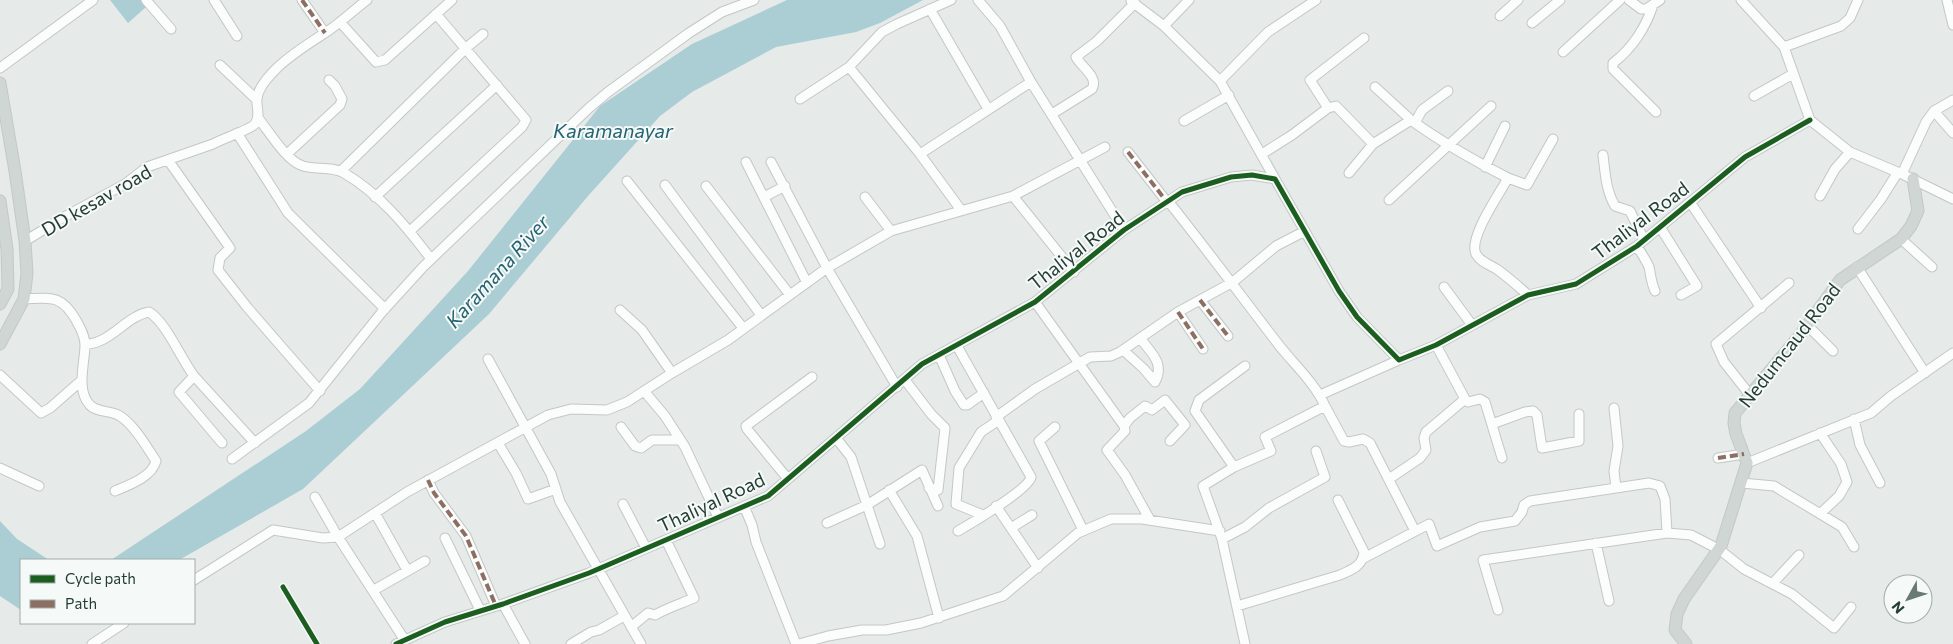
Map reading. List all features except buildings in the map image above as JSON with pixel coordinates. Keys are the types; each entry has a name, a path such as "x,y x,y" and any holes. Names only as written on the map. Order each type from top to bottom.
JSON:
{"main road":[{"path":"0,83 16,171 27,273 24,299 0,344"},
{"name":"Nedumcaud Road","path":"1745,459 1736,434 1735,413 1807,325 1840,280 1900,239 1911,226 1918,211 1904,175"},
{"path":"0,201 8,288 0,304"},
{"path":"1686,644 1675,630 1677,614 1684,599 1720,550 1742,482 1745,459"}],"street":[{"path":"0,68 94,0"},
{"path":"146,0 171,29"},
{"path":"214,0 237,36"},
{"path":"302,0 325,33"},
{"path":"367,0 340,22 302,48 279,67 265,82 258,93 258,118 286,154 302,166 341,171 388,206 432,259"},
{"path":"340,22 376,62 380,63 452,0"},
{"path":"232,459 309,403 385,309 432,259 608,92 722,12 754,0"},
{"path":"800,99 848,67 882,32 951,0"},
{"path":"978,0 1000,26 1031,82 1124,230"},
{"path":"1164,26 1189,0"},
{"path":"1220,81 1268,32 1316,0"},
{"path":"1500,16 1518,0"},
{"path":"1532,23 1560,0"},
{"path":"1563,52 1620,0"},
{"path":"1629,0 1641,10 1656,2"},
{"path":"1741,0 1784,47 1810,120 1850,152 1904,175 1953,200"},
{"path":"1784,47 1841,26 1850,18 1858,0"},
{"path":"1947,0 1953,25"},
{"path":"1052,114 1092,89 1095,84 1094,79 1076,57 1097,40 1132,2 1164,26 1220,81 1343,298 1357,317 1399,360"},
{"path":"1656,2 1648,20 1635,40 1621,57 1613,63 1613,69 1656,112"},
{"path":"930,9 988,109"},
{"path":"410,231 522,127 526,120 436,14"},
{"path":"341,171 466,48 484,34"},
{"path":"1328,108 1310,80 1364,38"},
{"path":"220,65 257,100"},
{"path":"848,67 920,154 961,210"},
{"path":"1754,96 1794,74"},
{"path":"286,154 340,105 342,98 335,86 328,80"},
{"path":"920,154 1031,82"},
{"path":"375,197 497,85"},
{"path":"1375,87 1413,121 1485,166 1527,185 1553,139"},
{"path":"1349,173 1373,144 1413,121 1422,110 1448,91"},
{"path":"1184,122 1229,95"},
{"path":"1858,229 1881,199 1904,175 1926,122 1934,111 1953,100"},
{"path":"1262,154 1333,105 1341,109 1373,144"},
{"path":"1389,200 1491,106"},
{"path":"1934,111 1953,134"},
{"name":"DD kesav road","path":"25,242 66,216 125,184 147,167 213,144 250,128 258,118"},
{"name":"Thaliyal Road","path":"1320,395 1436,345 1528,295 1576,284 1640,243 1745,157 1810,120"},
{"path":"1485,166 1506,126"},
{"path":"237,133 288,213 385,309"},
{"path":"195,579 273,530 322,538 338,536 407,492 548,415 561,410 607,410 627,402 728,340 828,268 891,231 1013,196 1105,147"},
{"path":"1128,152 1233,282 1276,341 1320,395 1344,441 1350,442 1363,439 1370,444 1415,531"},
{"path":"1820,196 1835,169 1850,152"},
{"path":"1603,155 1605,178 1612,202 1615,206 1630,211 1650,271 1650,281 1655,291"},
{"path":"168,160 230,248 220,258 218,270 247,307 320,390"},
{"path":"746,162 807,283"},
{"path":"772,162 828,268 897,387"},
{"name":"Thaliyal Road","path":"400,642 445,622 499,605 598,569 768,496 922,364 1035,302 1124,230 1167,201 1182,192 1231,177 1252,175 1275,179"},
{"path":"1508,178 1478,229 1476,255 1502,273 1528,295"},
{"path":"627,181 743,328"},
{"path":"664,185 761,315"},
{"path":"706,186 790,295"},
{"path":"764,197 785,186"},
{"path":"865,196 891,231"},
{"path":"1013,196 1074,272"},
{"path":"1690,202 1761,308"},
{"path":"1660,227 1697,286 1681,295"},
{"path":"983,515 956,504 959,468 982,432 997,418 1035,389 1090,357 1111,356 1123,350 1178,312 1233,282 1276,246 1305,231"},
{"path":"1900,239 1932,267"},
{"path":"1857,267 1925,373"},
{"path":"1750,395 1724,362 1716,344 1789,283"},
{"path":"1444,287 1472,325"},
{"path":"24,299 46,297 58,300 71,312 83,332 85,344 82,380 87,402 91,407 118,414 126,421 156,461 142,478 115,491"},
{"path":"1200,300 1228,336"},
{"path":"1035,302 1124,426 1125,431 1107,450 1125,475 1150,520"},
{"path":"620,310 642,330 672,373"},
{"path":"85,344 91,344 101,339 134,318 149,312 153,314 172,340 186,366 255,443"},
{"path":"1178,312 1203,349"},
{"path":"1807,325 1833,351"},
{"path":"1123,350 1144,368 1155,382 1160,366 1140,338"},
{"path":"1436,345 1465,399 1468,402 1480,399 1485,402 1502,458"},
{"path":"957,346 1031,478 1030,482 958,531"},
{"path":"1718,458 1745,459 1854,420 1871,412 1953,353"},
{"path":"939,355 955,391 964,405 967,405 984,393"},
{"path":"488,359 524,428 547,466 560,502 640,644"},
{"path":"1234,467 1195,411 1199,400 1244,366"},
{"path":"0,375 42,412 50,408 82,380"},
{"path":"194,376 179,392 222,443"},
{"path":"788,479 746,426 812,377"},
{"path":"905,380 945,428 938,490 929,488"},
{"path":"644,391 665,416 680,440 718,517"},
{"path":"1389,479 1420,458 1426,450 1424,438 1426,432 1465,399"},
{"path":"1124,426 1130,418 1145,406 1152,410 1165,400 1185,425"},
{"path":"1245,644 1221,535 1202,486 1234,467 1271,451 1266,436 1325,406"},
{"path":"1614,408 1618,446 1614,471 1616,488"},
{"path":"1492,424 1533,411 1537,415 1542,448 1579,442 1579,414"},
{"path":"1170,441 1185,425 1197,416"},
{"path":"1854,420 1860,445 1880,483"},
{"path":"621,427 635,446 641,448 652,440 680,440"},
{"path":"1055,427 1039,441 1083,530"},
{"path":"1820,433 1841,464 1848,482 1839,496 1820,514"},
{"path":"836,438 851,457 880,544"},
{"path":"498,443 516,473 528,499 556,489"},
{"path":"744,506 752,525 756,542 798,644 828,636 862,630 886,630 939,618 1003,596 1038,568 1049,556 1083,530 1111,519 1150,520 1221,535 1245,527 1269,508 1324,477 1316,452"},
{"path":"0,468 39,486"},
{"path":"827,523 867,504 922,470 938,506"},
{"path":"428,480 434,493 466,536 499,605 525,644"},
{"path":"1742,482 1774,486 1842,527 1854,547"},
{"path":"1237,606 1340,575 1354,569 1364,558 1429,524 1437,546 1480,527 1515,520 1522,512 1524,505 1530,501 1650,483 1660,486 1665,500 1666,533"},
{"path":"889,490 917,536 939,618"},
{"path":"315,497 374,590 400,642"},
{"path":"1338,500 1364,552 1364,558"},
{"path":"623,504 646,548"},
{"path":"996,506 1038,568"},
{"path":"375,513 408,570"},
{"path":"1011,528 1032,515"},
{"path":"1498,610 1483,560 1666,533 1691,535 1720,550 1744,569 1792,594 1834,628 1851,607"},
{"path":"445,538 480,610"},
{"path":"631,627 648,613 655,615 668,607 678,606 694,598 666,540"},
{"path":"1596,543 1609,601"},
{"path":"1773,583 1799,555"},
{"path":"374,590 425,561"},
{"path":"570,644 624,616"},
{"path":"92,644 122,624"}],"water":[{"path":"110,0 154,0 128,23"},
{"name":"Karamanayar","path":"787,0 923,0 880,23 856,32 776,47 692,92 660,116 588,196 489,314 303,489 181,559 113,559 306,431 360,389 468,271 600,106 692,44"},
{"path":"0,521 17,539 47,559 20,559 20,609 0,596"}],"marked path":[{"path":"302,0 325,33"},
{"path":"1128,152 1167,202"},
{"path":"1200,300 1228,336"},
{"path":"1178,312 1203,349"},
{"path":"1718,458 1744,454"},
{"path":"428,480 434,493 466,536 496,606"}],"cycle path":[{"path":"396,644 445,622 503,604 589,573 768,496 922,364 1035,302 1124,230 1182,192 1231,177 1252,175 1275,179 1339,291 1357,317 1399,360 1436,345 1528,295 1576,284 1637,246 1745,157 1810,120"},
{"path":"283,587 317,644"}],"water label":[{"name":"Karamana River","path":"497,271"}]}
